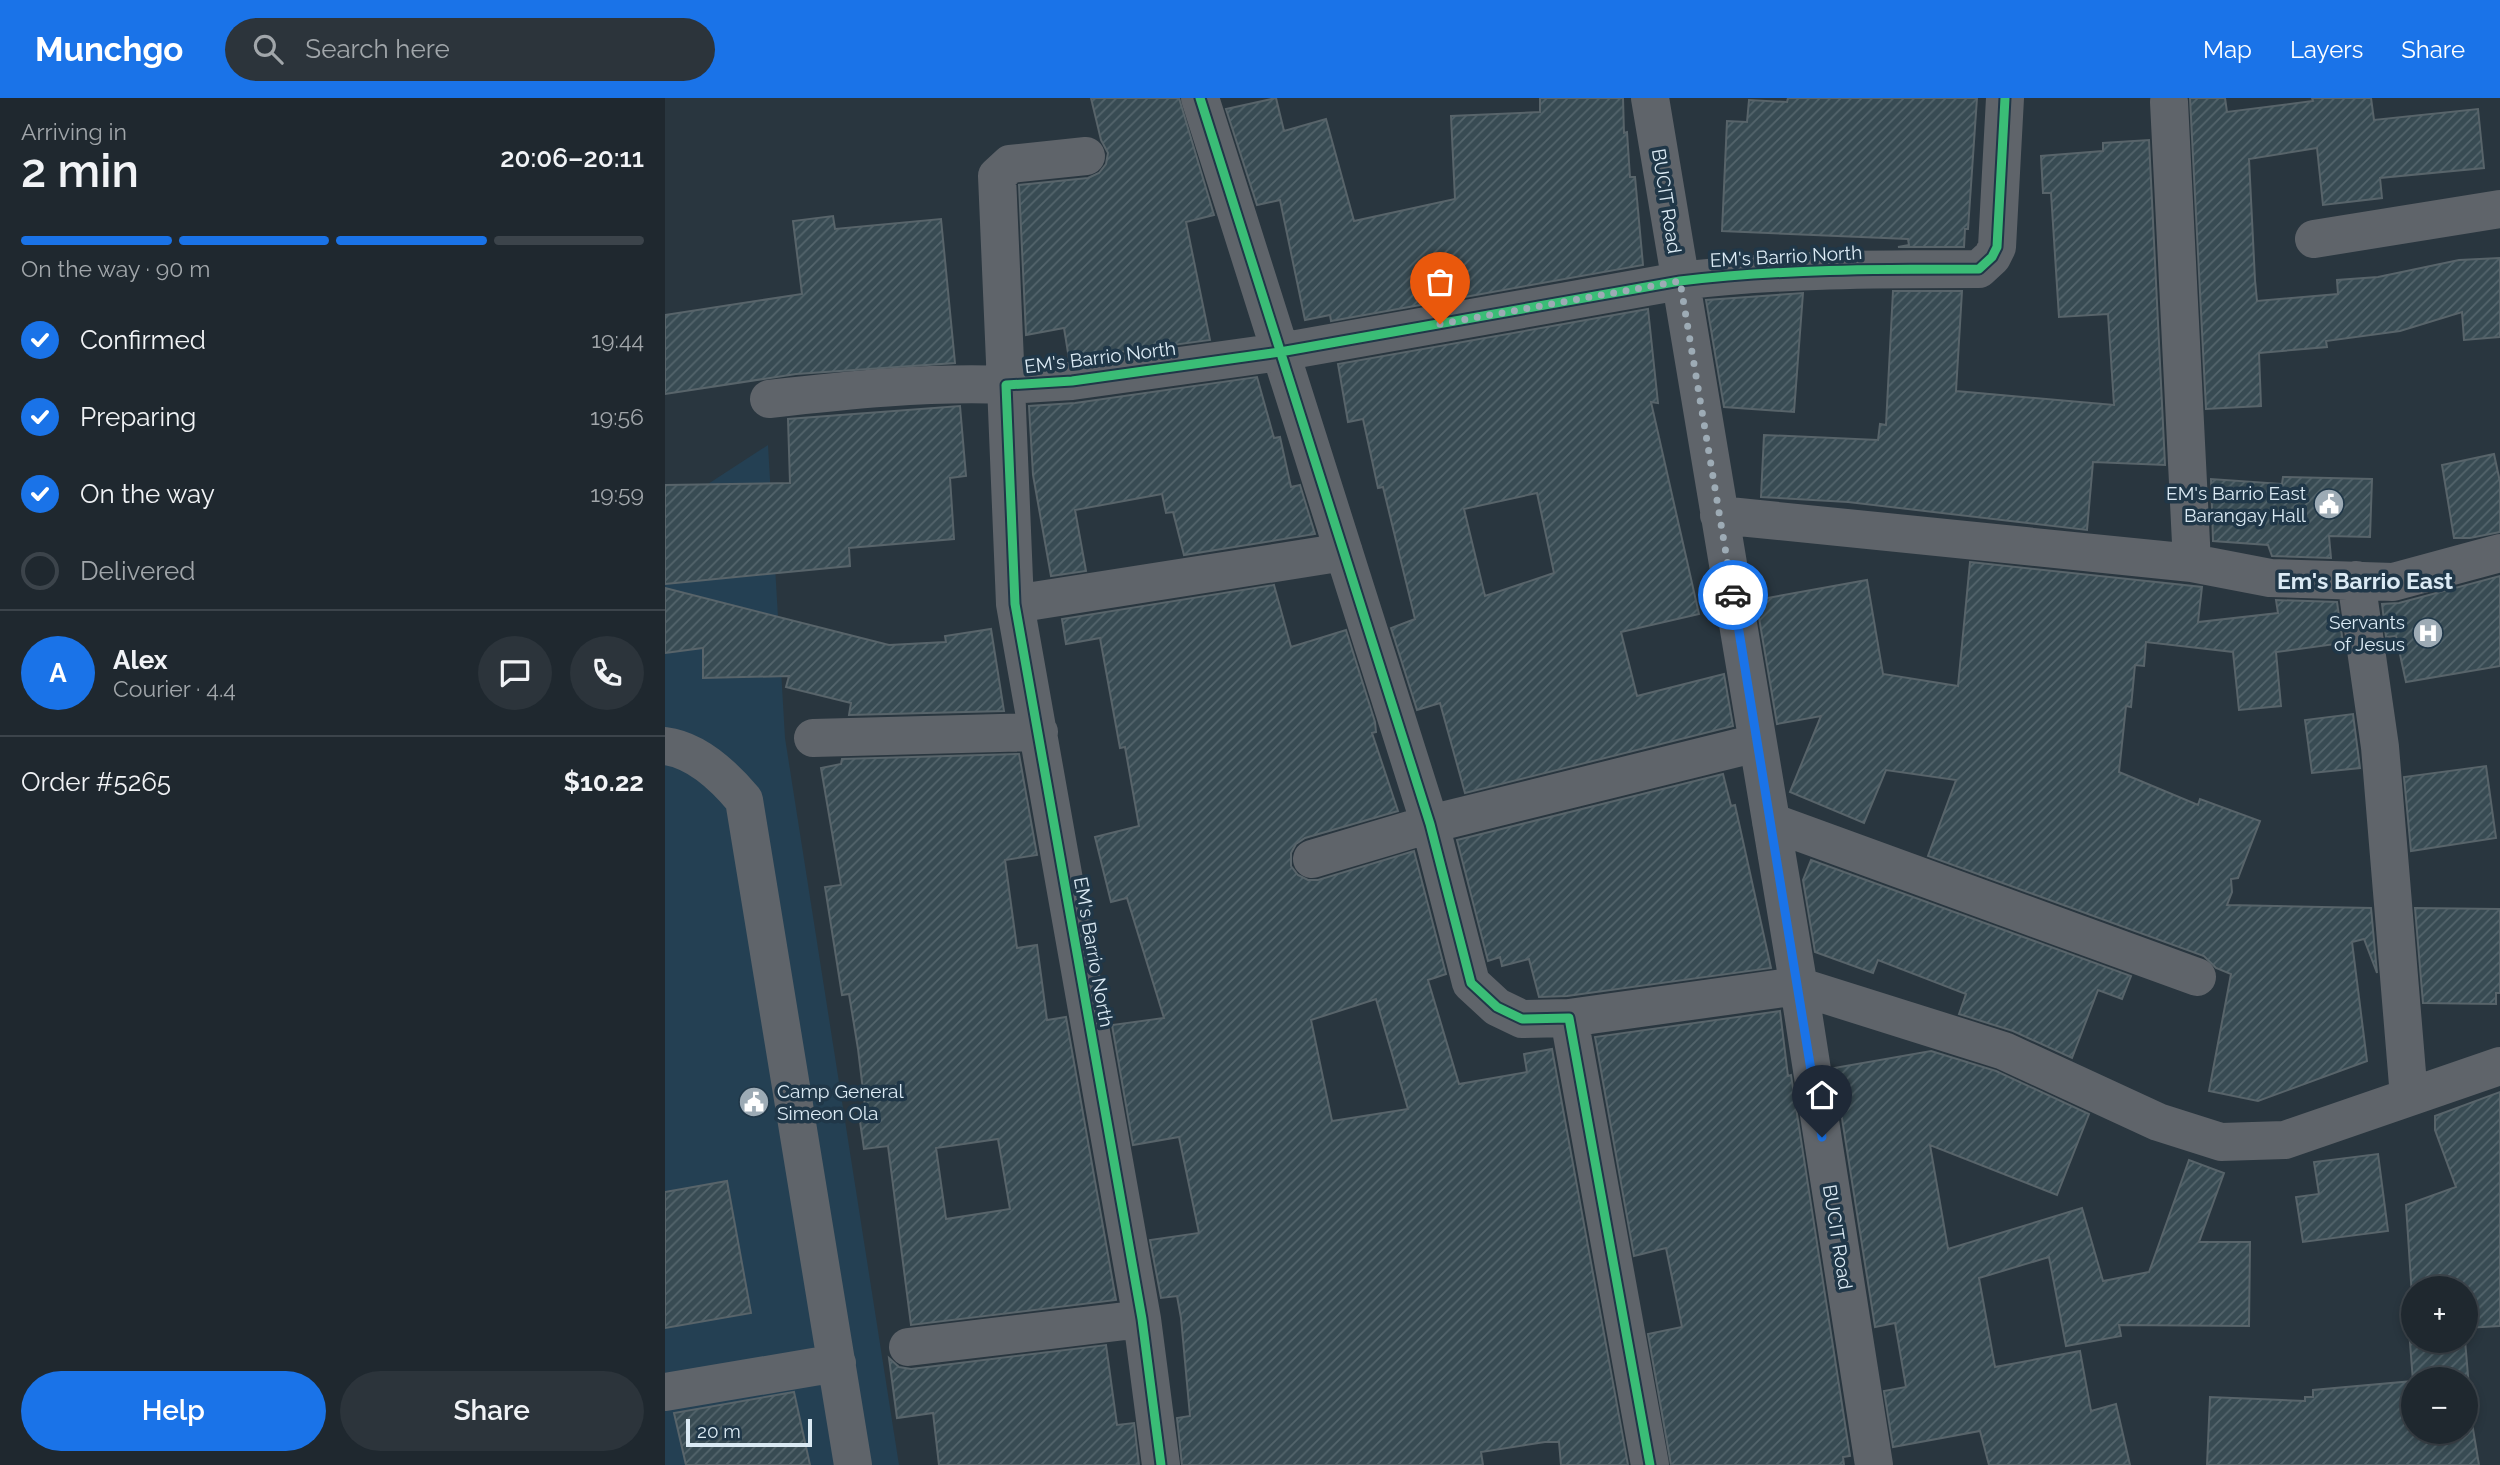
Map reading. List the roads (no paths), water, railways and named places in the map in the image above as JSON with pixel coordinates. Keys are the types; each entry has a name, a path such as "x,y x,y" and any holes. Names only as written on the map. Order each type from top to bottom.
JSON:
{"street":[{"path":"1200,98 1430,824 1471,983 1497,1007 1522,1019 1569,1018 1798,986 2004,1051 2158,1122 2221,1142 2285,1140 2500,1066"},
{"name":"BUCIT Road","path":"1650,98 1798,986 1874,1465"},
{"name":"EM's Barrio North","path":"1161,1465 1142,1319 1015,604 1006,385 1072,382 1280,352 1680,281 1816,269 1979,269 1986,265 1997,247 2005,98"},
{"path":"2169,102 2192,563"},
{"path":"769,399 886,386 947,383 1006,385 997,176 1010,164 1086,156"},
{"path":"2314,239 2500,209"},
{"path":"1719,514 2192,563 2270,578 2393,582 2500,553"},
{"path":"1015,604 1343,552"},
{"path":"2356,580 2380,747 2409,1097"},
{"path":"813,738 1039,732"},
{"path":"1312,859 1430,824 1757,743"},
{"path":"665,746 674,747 704,762 726,778 744,800 853,1465"},
{"path":"1771,822 2197,977"},
{"path":"1569,1018 1650,1465"},
{"path":"908,1347 1142,1319"},
{"path":"665,1392 837,1363"}],"place":[{"name":"EM's Barrio East Barangay Hall","path":"2329,504"},
{"name":"Servants of Jesus","path":"2428,633"},
{"name":"Camp General Simeon Ola","path":"754,1102"}],"district":[{"name":"Em's Barrio East","path":"2365,581"}]}
